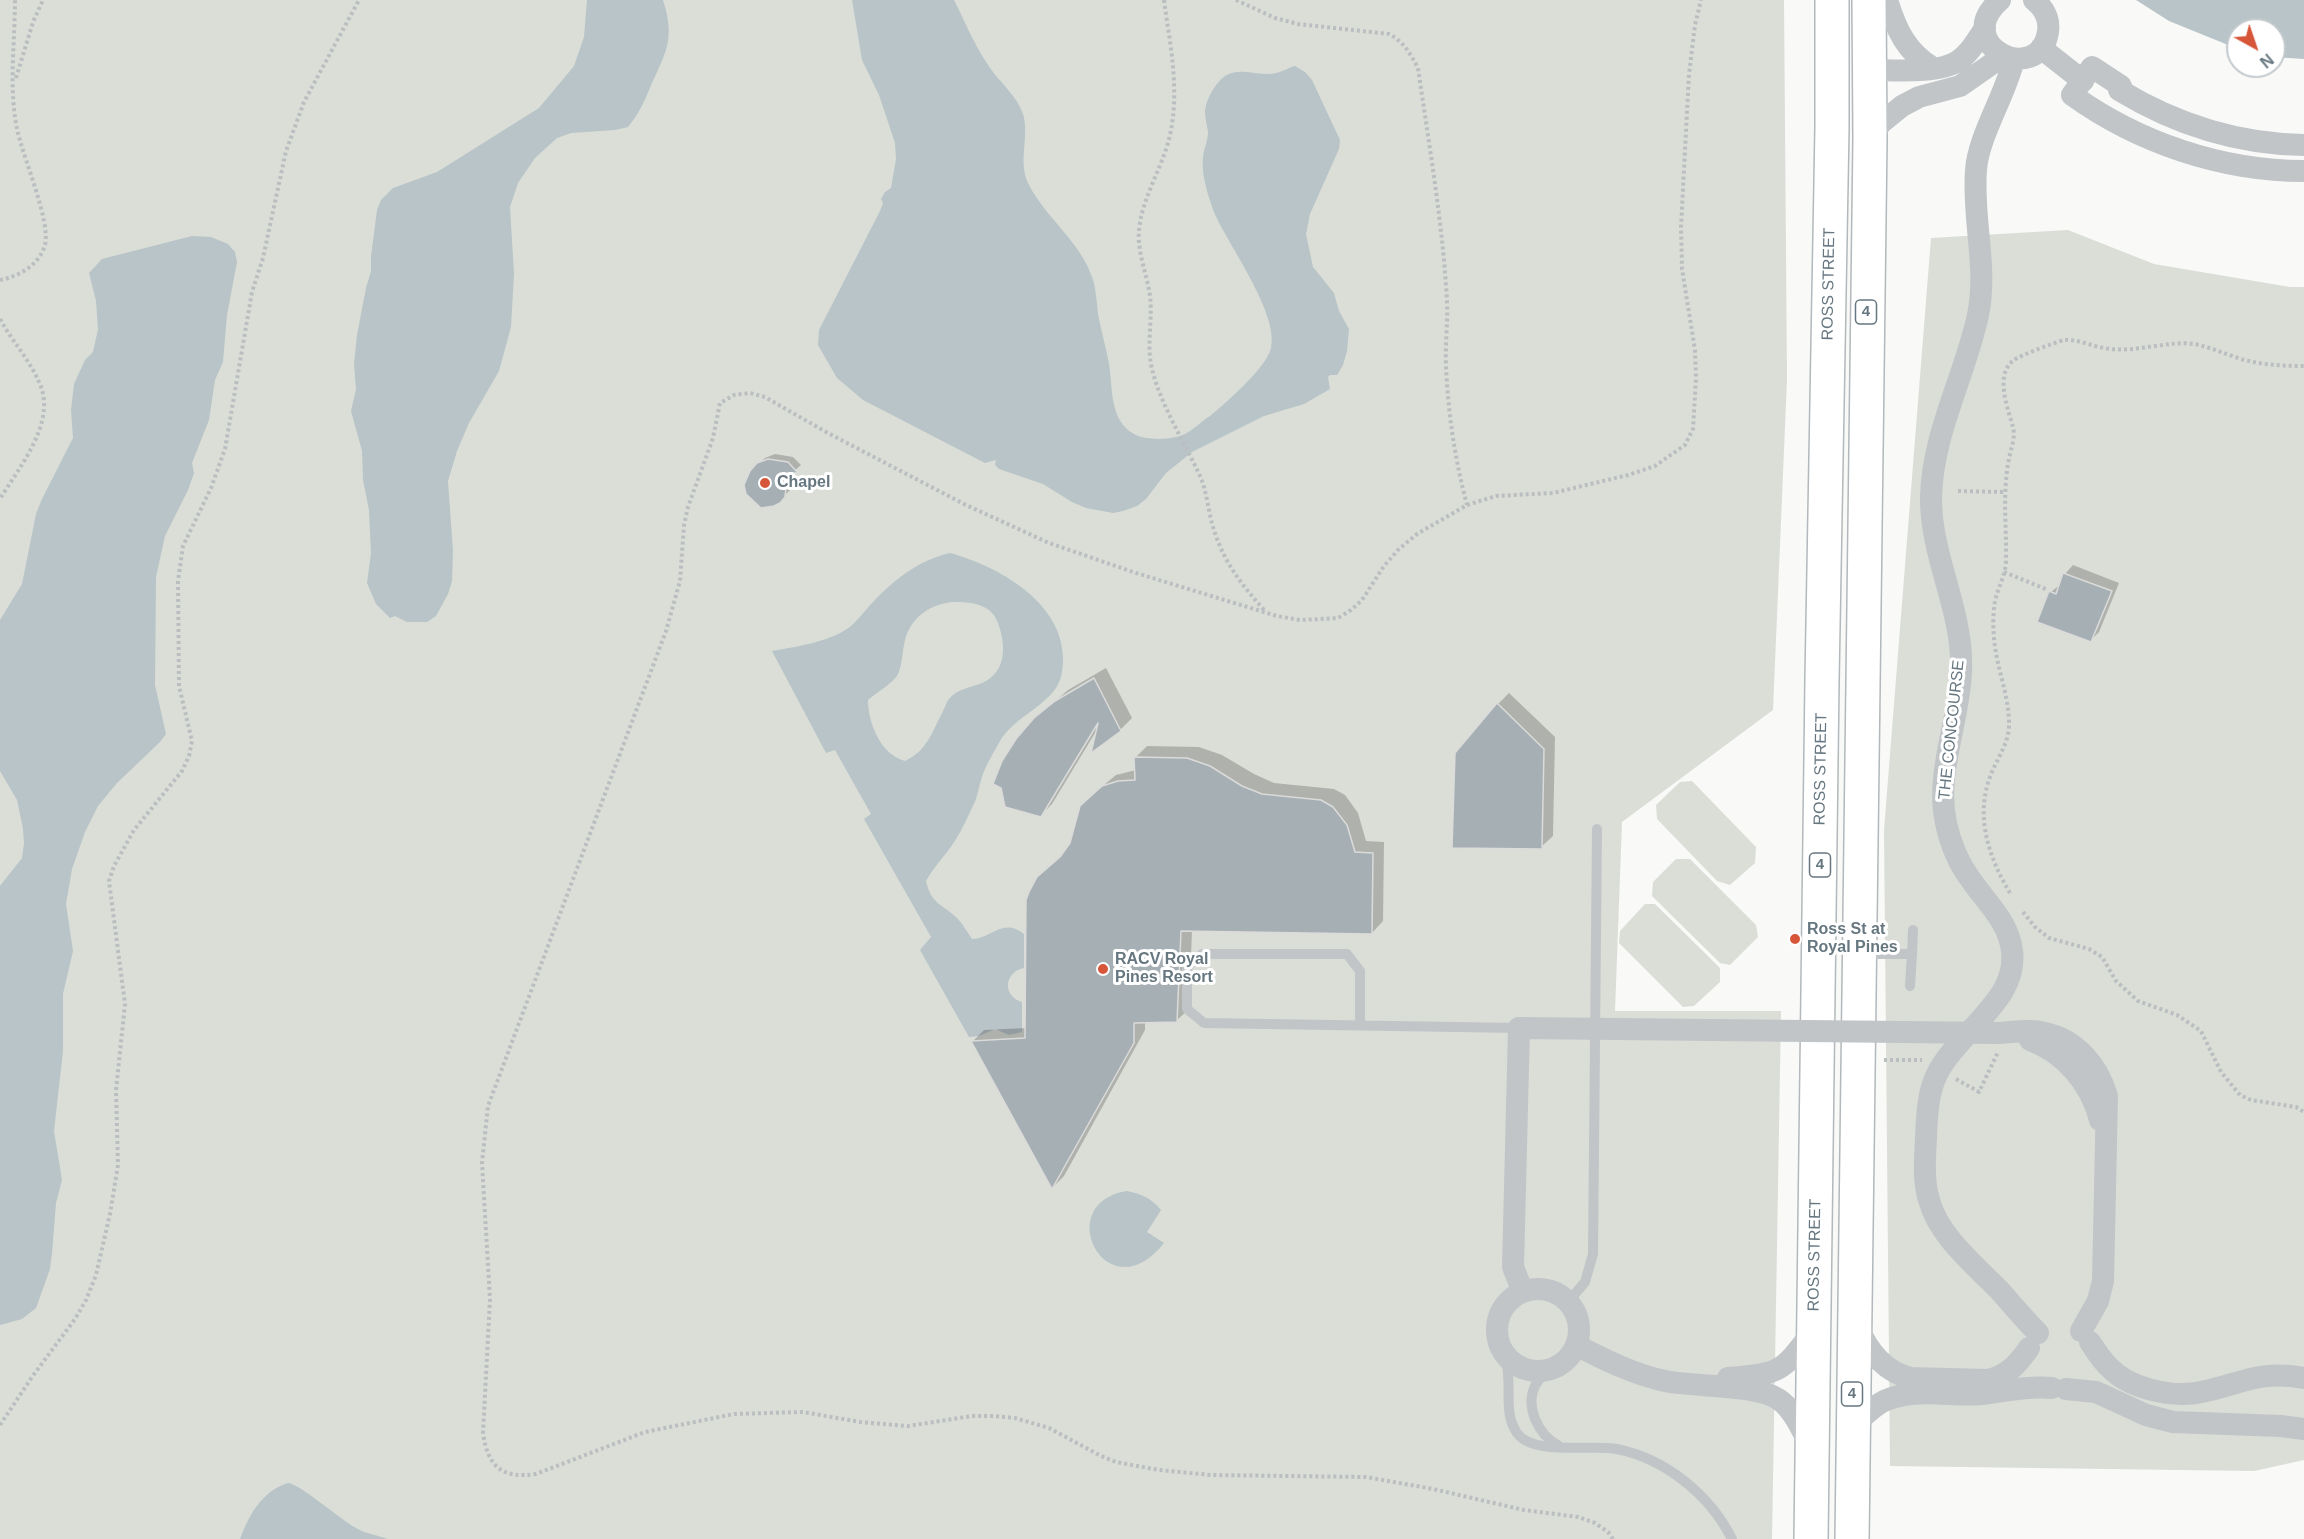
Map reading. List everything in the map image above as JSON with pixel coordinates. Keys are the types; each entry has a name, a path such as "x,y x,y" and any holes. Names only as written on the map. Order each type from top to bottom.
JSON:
{"main road":[{"name":"ROSS STREET","path":"1811,1539 1832,0"},
{"name":"4","path":"1852,1539 1870,139 1869,0"},
{"path":"1832,127 1851,88 1870,70"}],"street":[{"path":"1887,0 1904,42 1920,61 1933,68"},
{"path":"1870,70 1933,68 1958,62 1971,49 1985,28 1988,12 2000,0"},
{"path":"1985,28 1990,45 2008,57 2026,58 2041,48 2047,38 2049,27 2047,16 2034,0"},
{"path":"2041,48 2083,81"},
{"path":"1870,139 1881,123 1902,106 1919,97 1960,86 2008,57"},
{"name":"THE CONCOURSE","path":"2008,57 2009,79 1978,156 1976,188 1982,271 1979,310 1970,348 1955,385 1938,442 1931,490 1931,512 1935,548 1951,595 1961,652 1957,714 1947,753 1943,795 1946,823 1955,850 1969,878 1998,915 2006,930 2013,949 2012,970 2000,997 1952,1050 1930,1085 1925,1164 1929,1201 1941,1227 2033,1341"},
{"path":"2103,116 2121,86 2092,67 2072,95 2103,116 2141,135 2189,153 2245,166 2304,171"},
{"path":"2119,90 2155,110 2188,124 2230,136 2304,145"},
{"path":"2279,170 2281,144"},
{"path":"1523,1292 1514,1272 1513,1257 1519,1028 1998,1042 2017,1036 2036,1043 2070,1065 2089,1091 2098,1111 2106,1145 2103,1281 2086,1337 2094,1356 2091,1369 2084,1380 2059,1389 2040,1383 2032,1373 2028,1361 2033,1341"},
{"path":"1547,1290 1568,1302 1577,1317 1579,1327 1576,1345 1567,1359 1554,1367 1538,1371 1522,1368 1509,1359 1502,1349 1497,1330 1499,1316 1511,1299 1523,1292 1547,1290"},
{"path":"1854,1318 1873,1354 1900,1376 1911,1378 1988,1380 1999,1377 2022,1359 2033,1341 2048,1326 2059,1324 2071,1325 2086,1337 2110,1369 2124,1380 2172,1393 2196,1393 2266,1375 2304,1378"},
{"path":"1676,1383 1768,1375 1780,1370 1814,1330"},
{"path":"1576,1345 1640,1375 1676,1383 1757,1392 1773,1396 1787,1406 1812,1451"},
{"path":"1852,1427 1874,1407 1885,1400 1903,1394 1981,1394 2022,1387 2096,1392 2146,1415 2173,1422 2304,1429"}],"lane":[{"path":"1568,1302 1585,1281 1593,1254 1598,829"},
{"path":"1910,986 1913,930"},
{"path":"1360,1024 1360,971 1347,954 1202,954 1187,967 1188,1010 1204,1023 1519,1028"},
{"path":"1858,954 1912,954"},
{"path":"1502,1349 1508,1369 1510,1416 1515,1431 1522,1439 1530,1444 1617,1449 1662,1466 1683,1479 1704,1500 1732,1539"},
{"path":"1554,1367 1537,1382 1533,1392 1532,1408 1543,1432 1551,1442 1562,1447"}],"path":[{"path":"0,280 24,272 39,256 45,243 46,226 18,132 13,106 15,0"},
{"path":"14,84 33,22 43,0"},
{"path":"0,1425 75,1319 96,1275 105,1241 118,1165 116,1090 125,1004 109,880 114,866 134,831 182,771 189,756 192,741 179,686 178,581 183,546 211,488 225,449 252,292 263,258 279,176 289,143 316,76 359,0"},
{"path":"1164,0 1174,77 1173,119 1163,158 1146,199 1139,228 1139,245 1150,296 1151,368 1162,398 1201,479 1220,548 1237,579 1266,613"},
{"path":"1236,0 1275,18 1298,24 1389,34 1399,39 1418,68 1437,201 1446,291 1446,364 1451,420 1456,462 1467,505"},
{"path":"1613,1539 1608,1532 1595,1523 1578,1517 1524,1510 1434,1489 1365,1477 1211,1475 1159,1470 1116,1462 1049,1428 1015,1418 994,1416 972,1416 908,1426 860,1422 803,1412 734,1414 645,1431 554,1468 519,1476 506,1473 495,1466 485,1449 483,1413 490,1299 482,1163 488,1106 666,631 680,581 683,534 688,507 713,438 720,403 734,395 750,393 765,397 826,432 964,504 1048,543 1126,570 1266,613 1300,620 1338,618 1362,600 1384,566 1399,549 1417,534 1467,505 1496,496 1553,492 1628,476 1655,466 1686,445 1693,429 1695,350 1682,269 1681,227 1689,74 1695,25 1701,0"},
{"path":"0,320 41,385 44,416 29,451 0,499"},
{"path":"2016,901 1994,862 1983,813 1989,778 2005,745 2009,728 1994,636 1995,601 2004,572 2005,476 2013,441 2013,428 2004,401 2004,374 2008,365 2016,358 2065,340 2079,341 2105,349 2140,349 2179,343 2193,344 2258,363 2304,366"},
{"path":"1959,491 2004,492"},
{"path":"2004,572 2048,590"},
{"path":"2022,911 2035,927 2049,938 2089,949 2102,957 2116,981 2138,1001 2177,1015 2201,1031 2221,1072 2240,1095 2251,1100 2296,1107 2304,1112"},
{"path":"1953,1077 1979,1092 1998,1042"},
{"path":"1883,1060 1928,1060"}],"shaded area":[{"path":"0,0 1784,0 1787,379 1773,710 1622,822 1615,1011 1781,1011 1772,1539 0,1539"},
{"path":"587,0 663,0 669,26 669,37 664,56 643,105 628,127 571,133 557,138 535,158 518,183 510,207 514,274 511,327 499,371 469,423 448,481 453,551 452,581 436,616 427,622 407,622 395,616 390,618 376,604 367,583 371,553 369,510 363,480 362,451 351,411 356,389 354,364 357,335 371,271 377,210 381,200 393,188 437,172 539,108 574,66 584,37"},
{"path":"852,0 954,0 982,55 1014,97 1023,114 1025,123 1024,167 1029,185 1082,256 1089,269 1094,283 1116,412 1126,428 1145,438 1174,438 1191,430 1235,394 1268,356 1271,348 1271,333 1260,298 1209,199 1203,171 1208,132 1205,111 1215,87 1221,79 1231,73 1270,74 1295,66 1305,72 1312,80 1340,140 1339,149 1310,214 1306,234 1313,267 1334,293 1339,311 1349,329 1343,365 1337,375 1328,377 1330,389 1304,404 1264,416 1192,452 1166,473 1146,499 1137,506 1113,513 1086,508 1043,484 999,469 995,465 996,460 985,463 863,400 837,378 818,345 819,330 880,211 883,203 881,199 891,188 896,159 895,143 879,95 862,60"},
{"path":"2136,0 2304,0 2304,59 2286,58 2286,18 2226,18 2226,44 2169,21"},
{"path":"2068,230 2154,264 2290,287 2304,287 2304,1460 2254,1471 1890,1466 1884,830 1931,238"},
{"path":"192,236 211,237 228,244 235,252 237,262 227,315 223,362 215,380 209,420 192,463 194,473 188,490 165,536 156,577 155,685 166,734 117,783 98,806 85,832 72,869 66,904 73,951 63,994 63,1051 54,1131 62,1180 56,1203 50,1269 36,1308 22,1319 0,1325 0,886 22,858 24,843 17,800 0,771 0,620 22,584 36,514 73,438 71,410 74,384 85,360 93,352 98,329 96,301 89,273 102,259"},
{"path":"950,553 969,559 1007,577 1024,589 1052,619 1060,637 1063,657 1062,673 1056,688 1043,702 1012,726 1000,741 981,778 978,794 961,830 926,881 934,899 957,918 972,939 1010,927 1024,934 1024,968 1012,974 1008,984 1011,995 1022,1002 1022,1032 1009,1035 995,1029 979,1036 969,1037 920,950 931,937 864,819 871,814 835,750 826,753 772,651 811,643 839,634 854,623 899,578 939,556","holes":["952,602 973,603 985,608 995,616 1001,631 1003,649 1000,665 990,678 960,691 949,699 927,742 905,761 889,752 878,737 870,718 868,700 897,676 906,636 914,621 927,610"]},
{"path":"1692,781 1756,847 1755,863 1730,885 1717,881 1657,819 1656,805 1680,782"},
{"path":"1676,859 1690,859 1756,925 1758,937 1730,965 1720,963 1652,896 1653,882"},
{"path":"1645,904 1655,904 1720,968 1720,982 1694,1006 1683,1007 1619,943 1620,931"},
{"path":"1127,1191 1146,1197 1161,1210 1147,1232 1164,1243 1143,1262 1123,1267 1107,1261 1095,1248 1090,1232 1092,1214 1104,1200"},
{"path":"288,1483 302,1489 356,1528 388,1539 240,1539 248,1521 264,1498"}],"building":[{"name":"Chapel","path":"768,459 788,462 797,472 787,478 785,497 780,503 761,508 746,494 744,485 750,471 757,463"},
{"path":"2063,573 2112,591 2091,642 2037,622 2049,591 2056,594"},
{"path":"1094,678 1121,731 1091,753 1098,723 1041,817 1005,807 1001,788 993,784 1002,761 1016,739 1034,718 1055,701"},
{"path":"1497,703 1544,749 1542,849 1452,848 1455,753"},
{"name":"RACV Royal Pines Resort","path":"1134,757 1187,758 1210,766 1242,786 1262,794 1321,800 1333,807 1347,825 1355,852 1373,853 1372,934 1181,931 1177,1022 1134,1023 1134,1043 1052,1189 971,1041 1025,1038 1026,900 1029,892 1037,877 1060,857 1070,843 1080,806 1102,786 1118,781 1135,780"}],"place":[{"name":"Chapel","path":"765,483"},
{"name":"Ross St at Royal Pines","path":"1795,939"},
{"name":"RACV Royal Pines Resort","path":"1103,969"}]}
